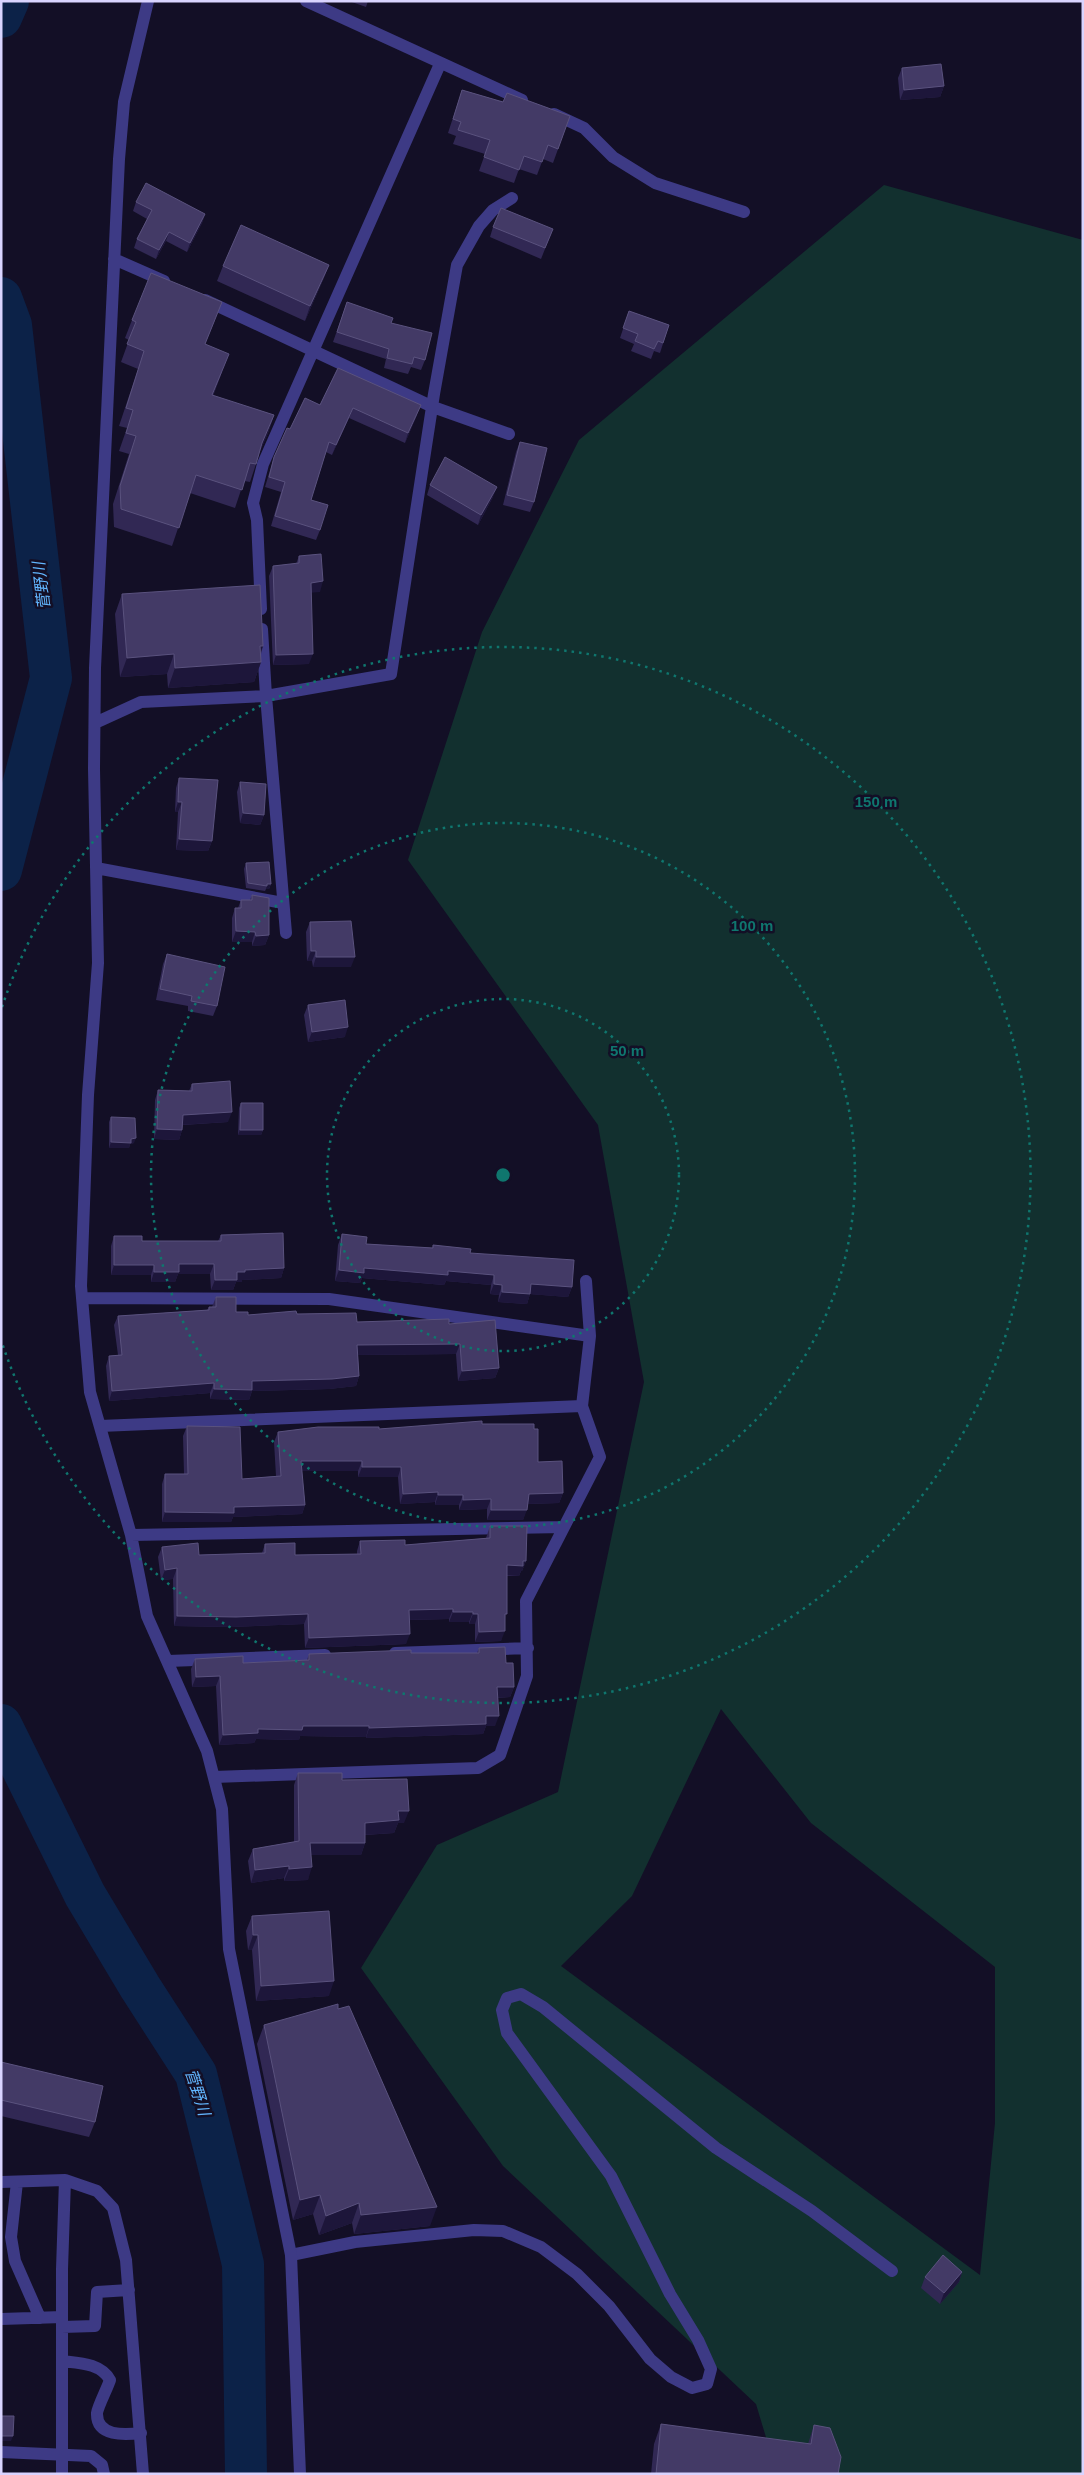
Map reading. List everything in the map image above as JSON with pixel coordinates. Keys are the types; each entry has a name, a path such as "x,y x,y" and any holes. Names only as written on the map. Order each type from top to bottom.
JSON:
{"street":[{"path":"148,1 124,102 114,259 95,723 98,963 88,1095 82,1298 90,1392 130,1535 147,1616 208,1751 222,1809 229,1949 290,2255 300,2474"},
{"path":"306,1 440,64 584,128 613,157 655,183 744,212"},
{"path":"286,933 266,696 257,520 253,503 263,464 440,64"},
{"path":"95,723 140,702 266,696 391,674 457,265 479,226 493,210 512,198"},
{"path":"114,259 178,287"},
{"path":"196,296 433,406 509,434"},
{"path":"96,868 283,903"},
{"path":"214,1777 478,1768 500,1755 527,1676 526,1601 600,1457 582,1406 590,1336 586,1281"},
{"path":"82,1298 329,1299 590,1336"},
{"path":"100,1426 582,1406"},
{"path":"130,1535 564,1527"},
{"path":"382,1653 528,1648"},
{"path":"168,1661 343,1655"},
{"path":"290,2255 355,2242 474,2230 503,2232 541,2247 577,2274 610,2306 650,2359 671,2377 692,2388 707,2384 711,2369 698,2340 670,2294 611,2176 507,2033 502,2010 507,1998 521,1994 543,2007 716,2148 812,2211 892,2271"},
{"path":"62,2474 62,2322 65,2180"},
{"path":"1,2182 65,2180 97,2191 113,2208 126,2260 143,2474"},
{"path":"16,2182 11,2237 12,2245 21,2277 40,2318"},
{"path":"1,2320 40,2318 95,2326 97,2292 128,2290"},
{"path":"62,2361 88,2364 106,2372 110,2380 97,2412 99,2423 107,2432 118,2434 140,2433"},
{"path":"1,2452 91,2456 102,2465 104,2474"}],"green space":[{"path":"884,185 1083,240 1083,2474 777,2474 756,2404 503,2166 361,1968 437,1845 558,1792 644,1382 598,1125 408,860 482,632 579,440","holes":["721,1709 811,1823 995,1967 995,2123 980,2275 561,1966 632,1896"]}],"building":[{"path":"941,64 944,86 904,90 902,68"},
{"path":"462,90 503,102 507,93 570,116 558,149 548,145 542,162 524,156 519,170 484,157 490,140 458,130 461,122 453,119"},
{"path":"146,183 205,214 190,243 169,232 159,250 137,239 152,210 136,202"},
{"path":"501,208 553,229 545,248 493,227"},
{"path":"241,225 329,265 310,306 223,266"},
{"path":"151,273 222,302 205,344 229,354 212,395 274,415 262,443 256,464 250,463 242,490 196,475 179,528 121,509 120,486 136,436 126,433 133,410 126,408 144,351 127,344 136,322 132,320"},
{"path":"347,302 393,318 391,323 432,333 425,360 414,357 412,364 387,358 389,349 337,332"},
{"path":"629,311 669,325 663,343 658,341 654,349 635,341 638,334 623,328"},
{"path":"338,368 421,405 408,433 353,408 336,445 329,442 311,500 328,505 320,530 275,516 285,482 269,477 274,457 287,428 290,429 305,398 320,405"},
{"path":"520,442 547,448 534,502 507,495"},
{"path":"445,457 497,487 481,515 430,485"},
{"path":"321,554 323,581 311,583 313,654 276,655 273,566 299,563 299,556"},
{"path":"260,585 263,646 260,646 261,662 175,668 174,654 127,658 122,594"},
{"path":"179,778 218,780 212,841 179,839 182,802 178,802"},
{"path":"240,782 266,784 264,815 243,813"},
{"path":"269,862 271,884 267,884 267,886 248,883 246,863"},
{"path":"252,895 269,898 269,935 256,936 255,932 236,931 235,908 241,908 241,900 252,900"},
{"path":"351,921 355,957 316,957 316,951 311,951 310,922"},
{"path":"167,954 225,967 217,1006 191,1001 192,996 160,989"},
{"path":"345,1000 348,1027 312,1032 308,1005"},
{"path":"230,1081 232,1112 183,1115 182,1130 157,1129 158,1090 192,1091 192,1084"},
{"path":"241,1103 263,1103 263,1130 240,1130"},
{"path":"111,1117 135,1118 136,1138 131,1139 131,1143 111,1142"},
{"path":"283,1233 284,1268 237,1272 237,1280 215,1280 214,1264 179,1264 179,1272 154,1272 154,1265 114,1265 114,1236 142,1236 142,1241 221,1241 221,1235"},
{"path":"342,1234 367,1237 366,1244 433,1248 433,1245 471,1249 470,1253 574,1260 572,1287 531,1284 530,1294 502,1292 502,1285 494,1284 494,1275 448,1271 448,1275 364,1268 364,1273 339,1270"},
{"path":"216,1297 236,1297 236,1312 248,1312 248,1315 296,1311 297,1314 356,1313 357,1322 449,1319 449,1324 495,1320 499,1368 462,1371 460,1344 357,1345 359,1376 332,1379 252,1381 252,1390 214,1389 214,1383 112,1391 109,1356 122,1355 118,1316 209,1310 209,1307 216,1307"},
{"path":"482,1421 482,1424 534,1424 534,1429 538,1429 538,1462 562,1461 563,1493 529,1494 527,1510 491,1510 491,1499 463,1500 463,1495 438,1495 438,1492 403,1494 401,1467 362,1467 362,1461 301,1461 305,1505 234,1507 234,1513 165,1512 165,1474 188,1474 187,1426 240,1427 242,1479 281,1476 278,1432 318,1427 379,1427 379,1429"},
{"path":"490,1526 527,1526 526,1561 523,1561 523,1566 507,1565 505,1631 479,1632 478,1614 473,1614 473,1612 453,1612 453,1609 409,1610 410,1634 309,1638 308,1614 236,1617 177,1616 177,1568 165,1570 162,1547 198,1543 199,1555 265,1553 265,1544 295,1543 295,1555 361,1554 360,1541 405,1540 405,1545 490,1538"},
{"path":"505,1647 506,1663 513,1663 514,1687 497,1687 499,1716 486,1716 486,1724 369,1728 369,1726 303,1726 302,1730 258,1729 258,1733 223,1735 220,1676 196,1677 195,1659 243,1656 243,1663 309,1660 309,1654 411,1650 411,1653 479,1653 479,1648"},
{"path":"298,1773 342,1773 342,1780 407,1779 409,1811 398,1811 399,1820 365,1823 365,1843 310,1843 312,1867 289,1869 289,1866 255,1870 253,1849 299,1841"},
{"path":"329,1911 334,1981 261,1986 258,1935 253,1935 252,1916"},
{"path":"338,2004 338,2009 349,2006 437,2207 361,2215 359,2203 326,2216 320,2195 300,2200 264,2025"},
{"path":"1,2062 103,2086 95,2122 1,2100"},
{"path":"943,2255 962,2272 944,2293 925,2277"},
{"path":"1,2416 14,2416 13,2436 1,2436"},
{"path":"661,2424 811,2444 814,2425 830,2428 841,2457 838,2474 656,2474"}],"waterway":[{"name":"菅野川","path":"1,17 8,1"},
{"name":"菅野川","path":"1,298 11,325 51,678 1,870"},
{"name":"菅野川","path":"1,1725 85,1895 140,1987 196,2074 243,2264 246,2474"}]}
